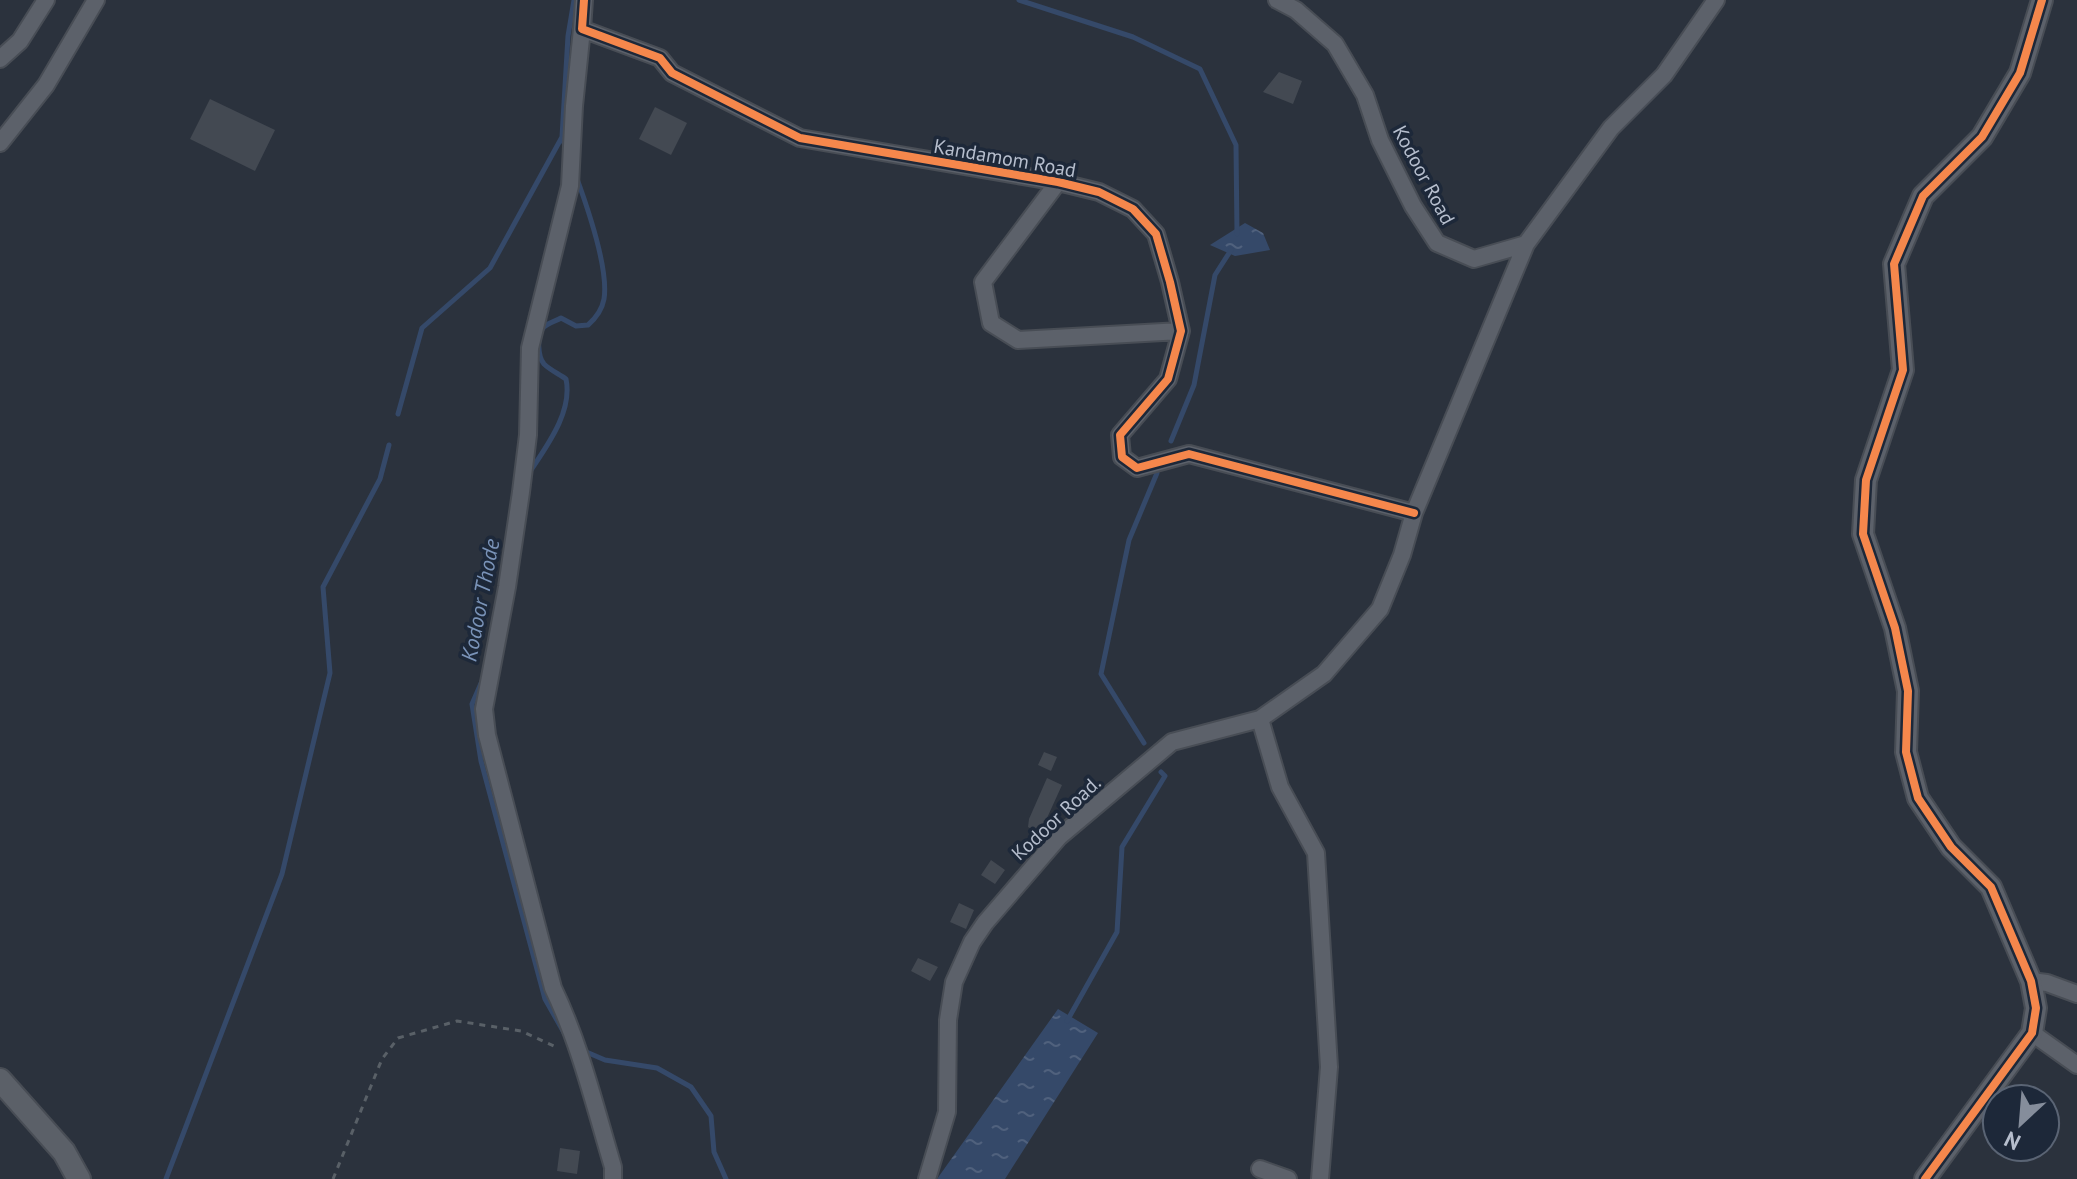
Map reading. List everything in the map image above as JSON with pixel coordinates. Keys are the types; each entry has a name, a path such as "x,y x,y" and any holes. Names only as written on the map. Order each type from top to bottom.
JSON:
{"main road":[{"path":"0,1080 64,1152 79,1179"}],"street":[{"path":"0,59 20,41 46,0"},
{"path":"0,143 46,85 96,0"},
{"path":"584,0 570,186 530,348 528,435 521,492 483,719 553,988 577,1050 613,1167 613,1179"},
{"name":"Kodoor Road","path":"1277,0 1296,10 1335,44 1365,95 1380,140 1413,206 1437,243 1474,259 1526,244"},
{"path":"1526,244 1611,128 1664,75 1716,0"},
{"path":"1925,1179 2032,1033 2036,1008 2031,981 1991,887 1951,847 1918,798 1906,752 1908,691 1895,628 1863,534 1866,480 1903,370 1894,264 1923,196 1982,137 2020,73 2042,0"},
{"name":"Kandamom Road","path":"582,29 651,53 660,58 672,73 800,138 1058,182 1099,192 1133,209 1156,234 1181,331 1168,379 1120,435 1122,457 1137,468 1189,454 1414,513"},
{"path":"1058,182 983,282 991,323 1018,340 1181,331"},
{"name":"Kodoor Road.","path":"927,1179 947,1112 948,1020 954,982 972,942 1059,837 1172,742 1260,719 1324,674 1380,609 1402,555 1414,513 1505,301 1526,244"},
{"path":"1260,719 1280,787 1316,853 1329,1067 1320,1179"},
{"path":"2031,981 2047,983 2077,994"},
{"path":"2032,1033 2077,1065"},
{"path":"1260,1169 1288,1179"}],"path":[{"path":"333,1179 382,1059 398,1038 457,1021 521,1031 577,1050"}],"water":[{"path":"1245,223 1263,233 1270,250 1235,256 1210,245"},
{"path":"1058,1009 1098,1033 1005,1179 937,1179"}],"building":[{"path":"1279,72 1302,81 1293,104 1263,92"},
{"path":"210,99 275,130 255,171 190,139"},
{"path":"655,107 687,123 671,155 639,139"},
{"path":"1044,752 1057,757 1051,771 1038,765"},
{"path":"1047,778 1062,785 1047,818 1052,821 1043,836 1028,827"},
{"path":"991,860 1005,870 995,884 981,875"},
{"path":"959,903 974,910 966,929 950,922"},
{"path":"918,958 938,967 930,981 911,971"},
{"path":"560,1148 580,1151 577,1174 557,1171"}],"waterway":[{"name":"Kodoor Thode","path":"566,148 562,137 568,36 574,0"},
{"path":"1019,0 1133,37 1200,69 1236,145 1237,234"},
{"path":"398,414 422,328 490,268 562,137"},
{"name":"Kodoor Thode","path":"529,473 556,429 566,404 566,379 544,364 540,356 541,331 561,318 576,326 588,325 598,314 604,299 600,254 576,176"},
{"path":"1171,441 1194,385 1215,275 1231,250"},
{"path":"166,1179 282,874 330,673 323,587 380,479 389,445"},
{"path":"1144,743 1101,674 1129,540 1157,473"},
{"name":"Kodoor Thode","path":"482,681 472,704 481,761 545,999 567,1038"},
{"path":"1067,1021 1117,932 1122,847 1165,776 1161,772"},
{"name":"Kodoor Thode","path":"584,1051 605,1060 657,1068 691,1087 711,1116 714,1152 726,1179"}],"cycle path":[{"path":"584,0 582,29 660,58 672,73 800,138 1058,182 1099,192 1133,209 1156,234 1181,331 1168,379 1120,435 1122,457 1137,468 1189,454 1414,513"},
{"path":"1925,1179 2032,1033 2036,1008 2031,981 1991,887 1951,847 1918,798 1906,752 1908,691 1895,628 1863,534 1866,480 1903,370 1894,264 1923,196 1982,137 2020,73 2042,0"}]}
